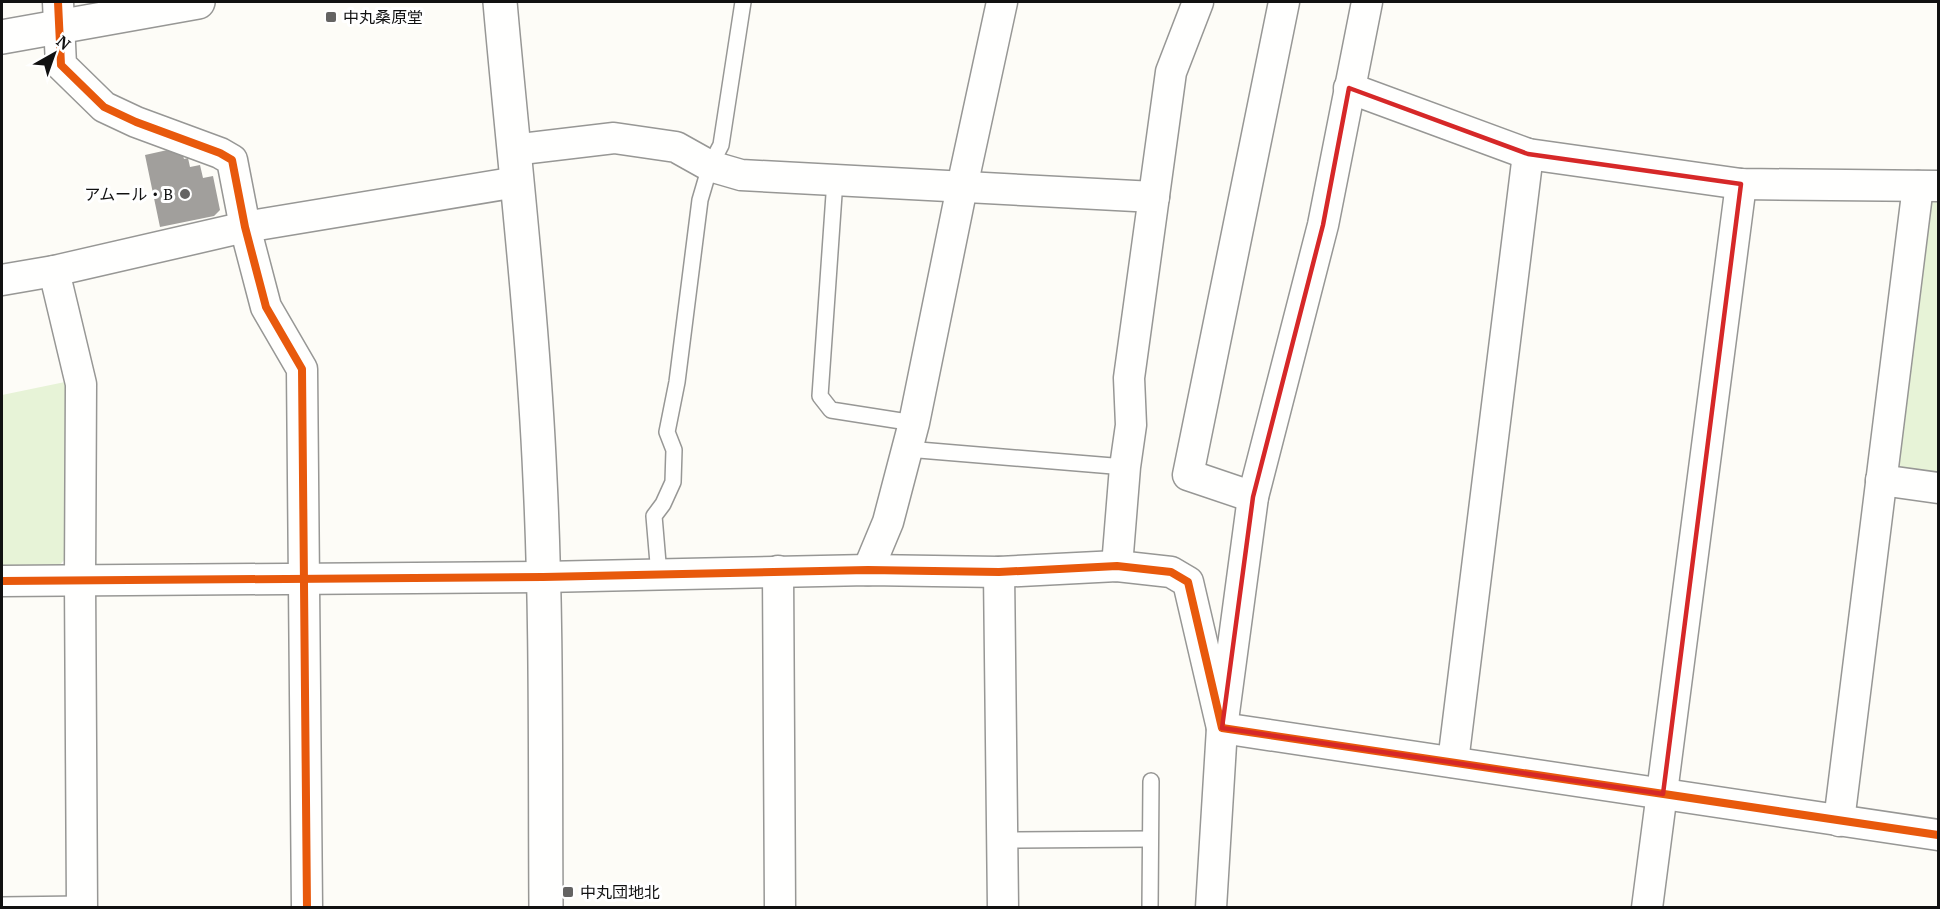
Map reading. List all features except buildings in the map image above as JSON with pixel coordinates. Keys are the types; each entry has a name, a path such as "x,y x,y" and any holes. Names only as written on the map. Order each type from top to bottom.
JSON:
{"street":[{"path":"2,37 59,14 198,2"},
{"path":"500,2 533,369 540,478 546,908"},
{"path":"868,570 888,522 910,436 1002,2"},
{"path":"1117,566 1125,467 1131,425 1129,378 1171,72 1198,2"},
{"path":"1253,497 1188,475 1284,2"},
{"path":"1211,908 1222,728 1253,497 1323,225 1367,2"},
{"path":"59,14 61,65 104,107 136,122 220,153 232,160 245,227 266,307 302,369 307,908"},
{"path":"1349,88 1528,154 1741,184 1928,186 1881,480 1839,821"},
{"path":"2,280 54,271 515,166 614,138 676,147 710,166 741,175 1154,197"},
{"path":"1453,762 1528,154"},
{"path":"1647,908 1741,184"},
{"path":"54,271 81,384 82,906"},
{"path":"1881,480 1938,488"},
{"path":"2,581 543,577 868,570 999,572 1117,566 1171,572 1188,582 1222,728"},
{"path":"778,571 780,908"},
{"path":"999,572 1003,908"},
{"path":"1222,728 1938,835"}],"lane":[{"path":"659,574 654,516 663,504 673,482 674,450 667,432 677,382 700,200 710,166 721,145 743,2"},
{"path":"835,180 820,396 831,410 910,436 1125,467"},
{"path":"1150,908 1151,781"},
{"path":"1002,840 1150,839"},
{"path":"2,905 82,906"}],"highlighted area":[{"path":"1349,88 1528,154 1741,184 1663,794 1222,728 1253,497 1323,225"}],"green space":[{"path":"1937,196 1938,475 1907,471 1894,461 1925,208"},
{"path":"65,382 67,557 55,570 2,571 2,395"}],"cycle path":[{"path":"58,2 61,65 104,107 136,122 220,153 232,160 245,227 266,307 302,369 307,908"},
{"path":"2,581 543,577 868,570 999,572 1117,566 1171,572 1188,582 1222,728 1938,835"}],"place":[{"name":"中丸桑原堂","path":"331,17"},
{"name":"アムール・B","path":"185,194"},
{"name":"中丸団地北","path":"568,892"}]}
